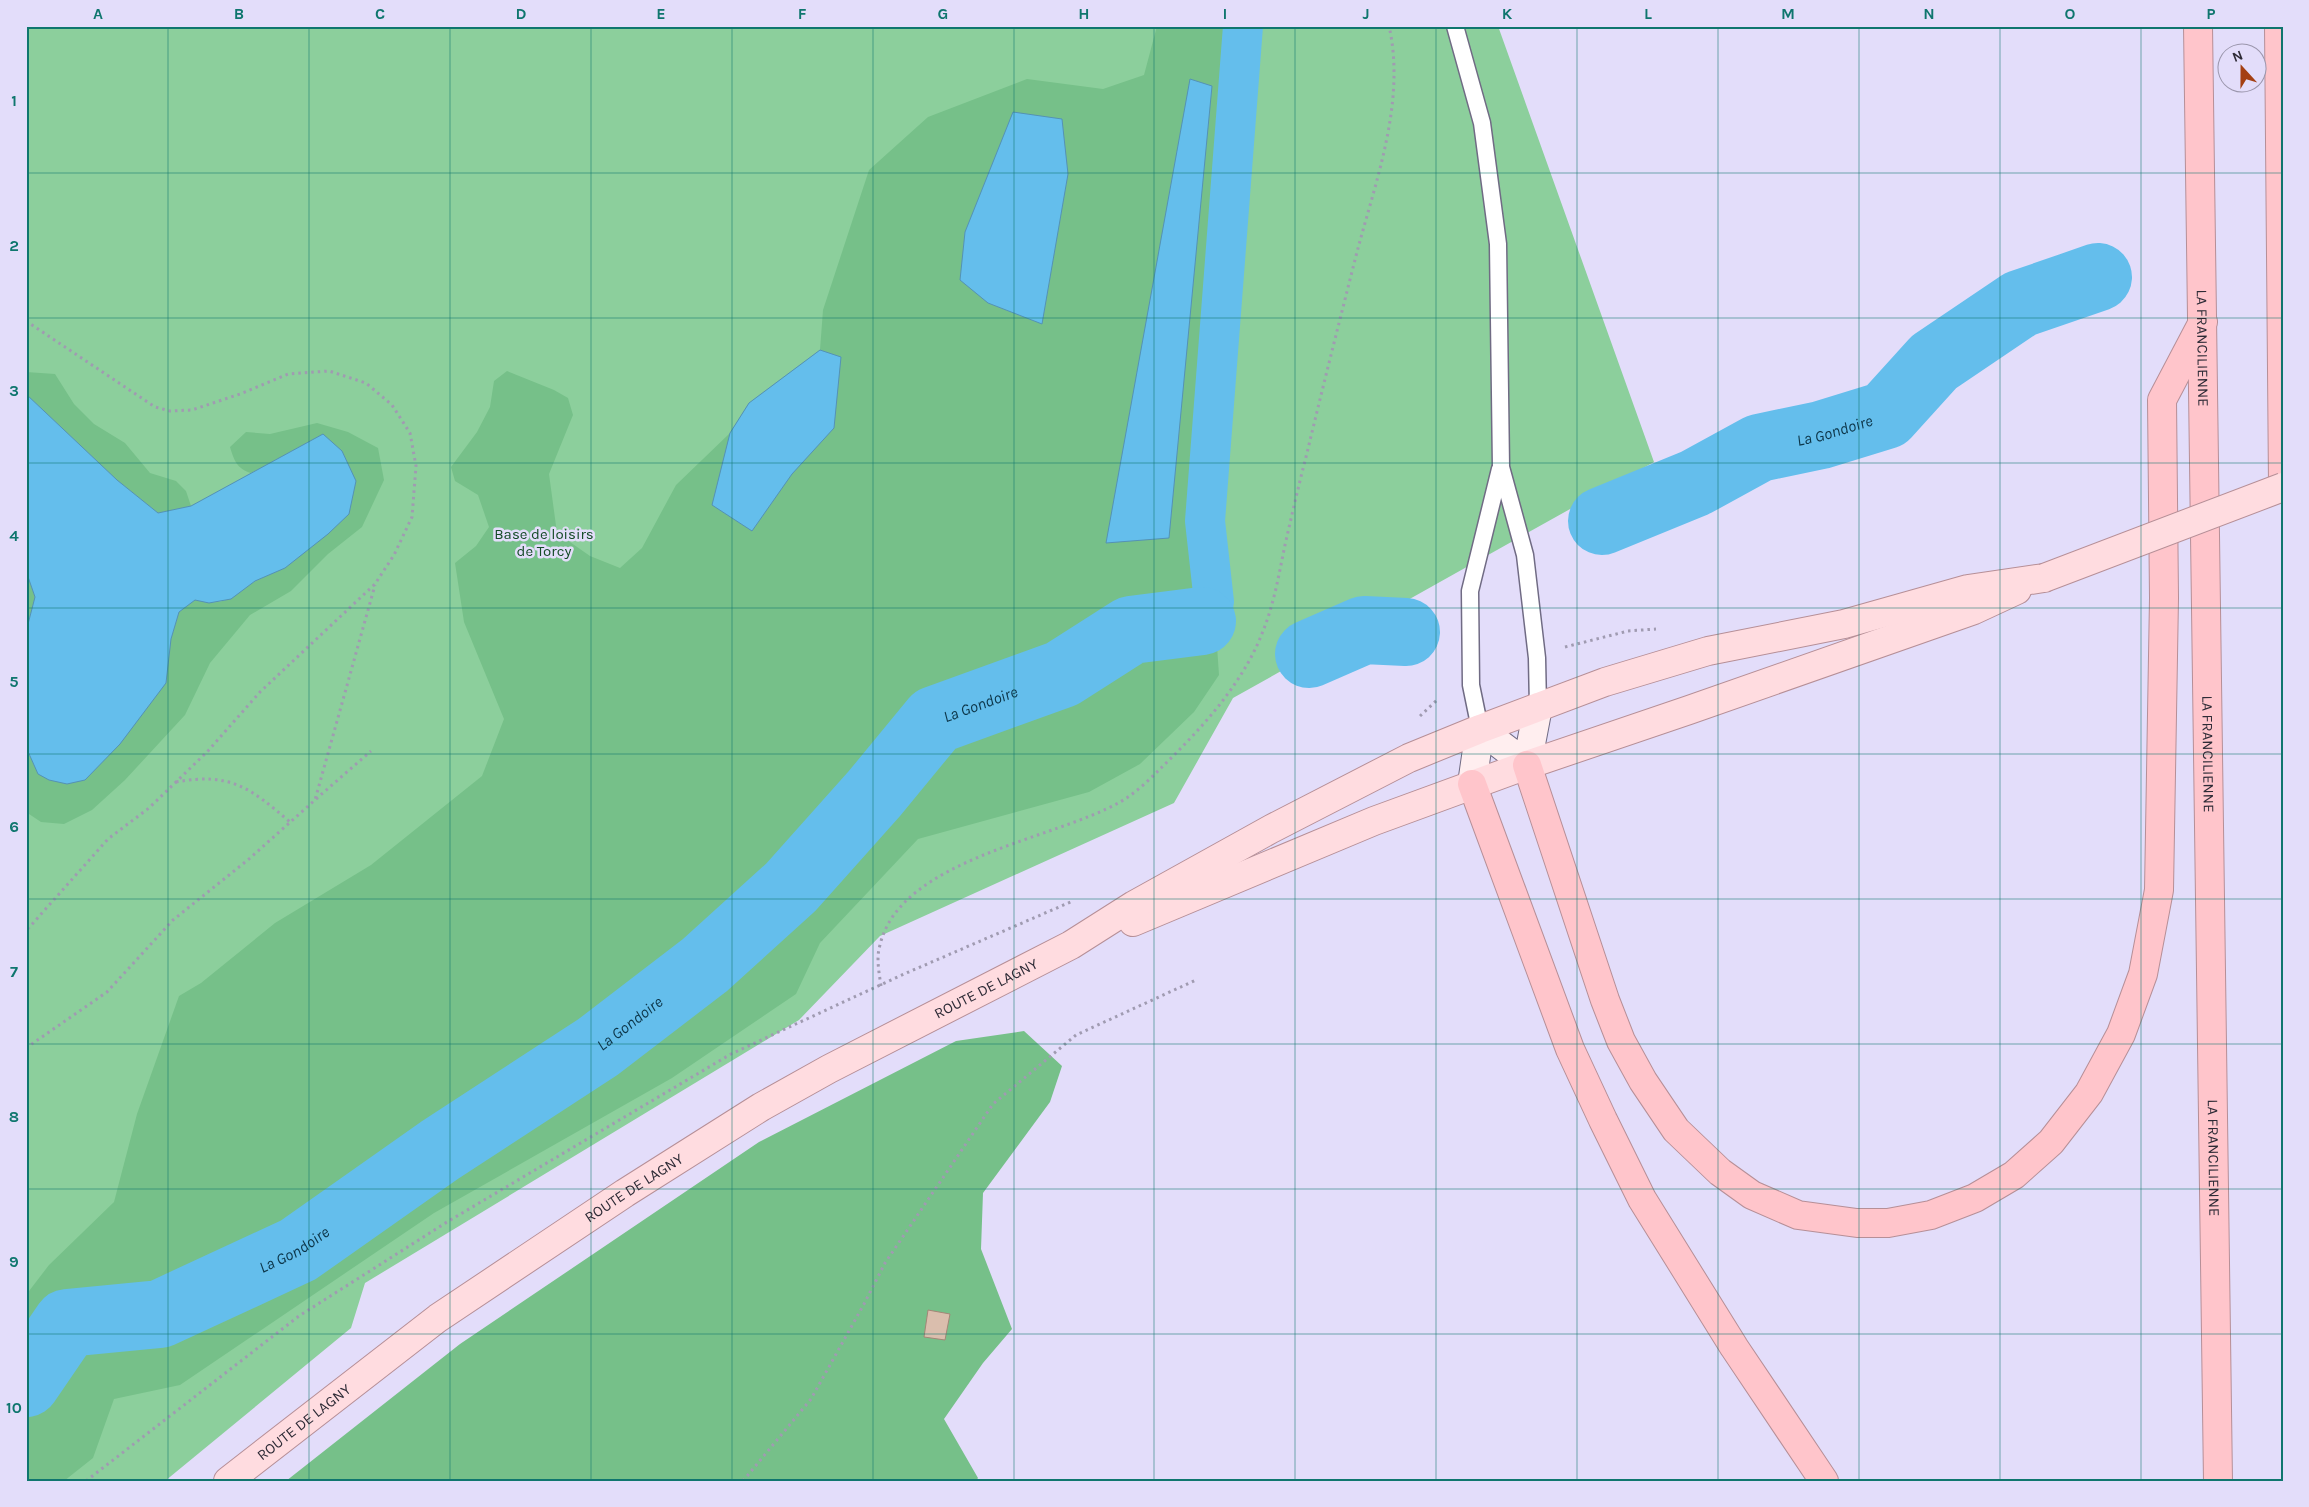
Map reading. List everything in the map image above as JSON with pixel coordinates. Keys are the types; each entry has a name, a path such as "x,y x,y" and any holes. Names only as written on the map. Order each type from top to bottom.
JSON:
{"highway":[{"name":"LA FRANCILIENNE","path":"2198,26 2218,1481"},
{"path":"2279,26 2283,486"},
{"path":"1527,764 1605,1000 1621,1041 1642,1081 1676,1130 1720,1172 1752,1195 1798,1214 1857,1223 1888,1223 1931,1215 1975,1198 2014,1175 2051,1142 2090,1094 2121,1034 2143,974 2159,890 2164,607 2162,400 2203,322"},
{"path":"1472,784 1570,1049 1638,1191 1734,1347 1824,1481"}],"main road":[{"path":"1070,945 1138,920 1374,821 1527,764 1689,710 1974,610 2044,578 2283,486"},
{"path":"1070,945 1142,901 1302,812 1409,758 1538,707 1605,682 1708,651 1844,624 1968,589 2044,578"},
{"path":"1527,764 1538,707"},
{"path":"1480,729 1527,764"},
{"path":"1472,784 1480,729"},
{"name":"ROUTE DE LAGNY","path":"228,1481 438,1318 625,1193 761,1107 829,1069 1070,945"}],"lane":[{"path":"1455,26 1482,123 1498,244 1501,467 1525,555 1537,658 1538,707"},
{"path":"1480,729 1471,685 1470,591 1501,467"}],"path":[{"path":"86,1481 299,1316 447,1222 731,1054 880,986 878,961 880,943 896,909 920,887 975,860 1120,802 1149,780 1193,736 1246,667 1263,632 1275,593 1294,506 1390,126 1394,47 1389,26"},
{"path":"26,320 155,407 170,410 192,410 240,394 288,374 329,371 366,383 392,405 410,433 416,466 412,517 394,555 375,584 260,692 207,752 149,808 108,839 26,931"},
{"path":"315,800 375,584"},
{"path":"26,1048 107,992 173,920 249,859 370,750"},
{"path":"175,782 199,778 216,778 243,786 290,822"},
{"path":"743,1481 811,1399 885,1263 993,1104 1076,1035 1196,980"}],"green space":[{"name":"Base de loisirs de Torcy","path":"26,26 1498,26 1654,462 1233,698 1174,803 880,936 799,1020 365,1283 351,1328 165,1481 26,1481"},
{"path":"1157,26 1243,26 1219,298 1205,521 1214,602 1219,675 1194,712 1140,764 1089,792 918,839 820,943 796,994 672,1078 434,1213 180,1385 114,1399 93,1458 64,1481 26,1481 26,1295 49,1265 114,1202 137,1114 179,996 201,983 275,923 371,865 482,776 504,719 464,622 455,563 476,546 489,527 478,495 455,481 451,467 477,432 490,407 494,381 507,371 554,390 568,398 573,415 549,474 557,533 590,556 620,568 642,548 676,485 730,433 749,403 820,350 823,310 869,170 928,117 1027,79 1103,89 1144,75"},
{"path":"26,372 55,374 74,404 94,424 125,443 150,473 176,481 186,491 191,506 158,513 117,480 26,394"},
{"path":"317,423 348,432 378,448 384,480 362,527 328,554 291,591 250,615 210,663 185,715 125,780 92,810 64,824 41,822 26,812 26,747 38,774 171,639 179,612 195,600 215,602 228,599 256,581 285,568 342,451 323,435 251,473 242,469 237,463 230,447 246,432 270,434"},
{"path":"26,571 35,597 27,628 26,658"},
{"path":"1024,1031 1062,1066 1050,1102 983,1193 981,1249 1012,1329 983,1363 944,1419 978,1478 976,1481 286,1481 460,1344 759,1142 956,1041"}],"water":[{"path":"1190,79 1212,86 1169,538 1106,543"},
{"path":"1013,112 1062,119 1068,174 1042,324 988,303 960,280 965,232"},
{"path":"820,350 841,357 834,428 792,474 752,531 712,505 730,433 749,403"},
{"path":"26,394 117,480 158,513 191,506 323,434 342,451 356,481 349,514 328,534 285,568 255,581 231,599 209,603 195,600 179,612 171,639 166,683 120,744 85,780 67,784 49,780 38,774 26,747 27,628 35,597 26,571"}],"building":[{"path":"928,1310 950,1314 945,1340 924,1337"}],"waterway":[{"path":"1202,621 1214,602 1205,521 1243,26"},
{"name":"La Gondoire","path":"1602,521 1695,483 1759,448 1821,435 1886,415 1934,362 2020,304 2098,277"},
{"name":"La Gondoire","path":"26,1383 67,1323 160,1314 298,1250 440,1150 598,1047 705,965 791,887 874,794 935,720 1062,674 1131,630 1202,621"},
{"name":"La Gondoire","path":"1309,654 1364,630 1406,632"}]}
